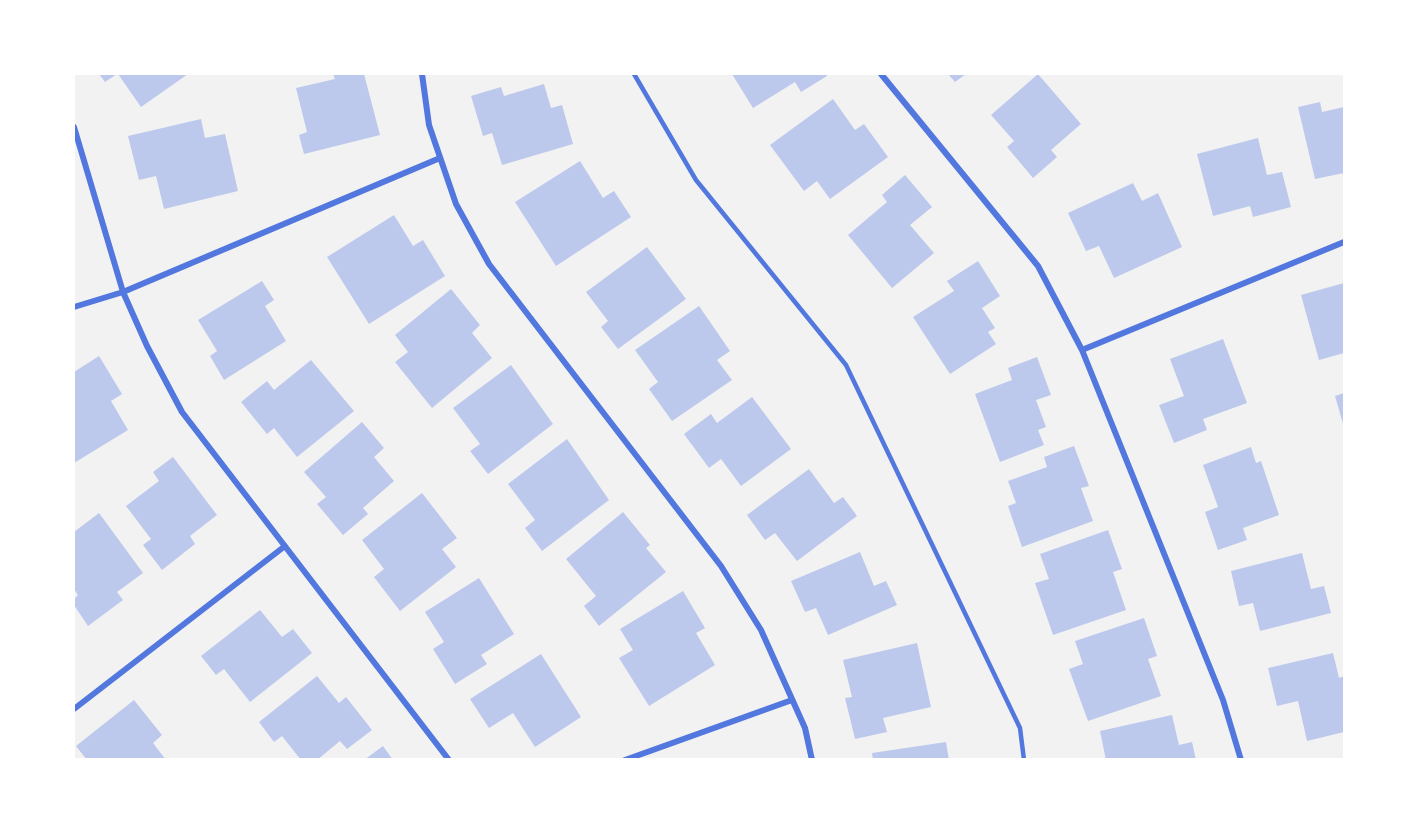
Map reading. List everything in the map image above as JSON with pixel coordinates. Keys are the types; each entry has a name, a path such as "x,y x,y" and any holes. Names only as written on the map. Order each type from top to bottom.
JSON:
{"street":[{"path":"422,74 429,125 456,204 489,264 721,566 761,630 805,728 812,759"},
{"path":"881,74 1038,266 1082,350 1223,700 1241,759"},
{"path":"74,127 123,292 147,346 182,412 449,759"},
{"path":"74,307 123,292 440,158"},
{"path":"1082,350 1344,242"},
{"path":"74,709 285,546"},
{"path":"625,759 792,700"}],"lane":[{"path":"634,74 696,180 846,364 1020,728 1024,759"}],"building":[{"path":"99,74 117,74 105,82"},
{"path":"118,74 188,74 141,107"},
{"path":"333,74 364,74 380,135 304,154 299,135 307,132 296,88 335,79"},
{"path":"732,74 826,74 827,76 801,92 795,82 753,108"},
{"path":"948,74 966,74 955,82"},
{"path":"1038,74 1081,124 1051,150 1057,157 1033,178 1007,147 1014,141 991,115"},
{"path":"544,84 551,108 562,105 573,144 502,165 492,133 483,136 471,96 501,87 504,96"},
{"path":"833,99 855,130 864,124 888,157 830,199 817,181 804,191 770,145"},
{"path":"1320,102 1322,112 1344,107 1344,173 1315,179 1298,107"},
{"path":"201,119 205,138 225,134 238,191 164,209 156,176 139,180 128,136"},
{"path":"1258,138 1267,175 1282,172 1291,207 1253,217 1250,206 1213,216 1197,154"},
{"path":"580,161 603,198 614,191 631,217 556,266 515,202"},
{"path":"905,175 932,207 910,225 934,253 892,288 848,235 887,202 882,195"},
{"path":"1133,183 1142,201 1158,193 1182,247 1114,278 1099,246 1086,251 1068,213"},
{"path":"394,215 413,246 423,240 445,276 369,324 327,257"},
{"path":"647,247 686,299 618,349 601,327 608,321 586,292"},
{"path":"978,261 1000,296 982,308 995,328 988,332 996,344 950,374 913,317 954,291 947,281"},
{"path":"262,281 274,300 265,306 286,341 224,380 210,356 217,351 198,320"},
{"path":"1344,283 1344,353 1319,360 1301,295"},
{"path":"451,289 480,325 472,333 492,358 432,408 395,362 408,352 395,335"},
{"path":"699,306 730,351 717,360 732,380 672,421 649,389 658,382 635,350"},
{"path":"1223,339 1247,403 1203,419 1207,430 1174,443 1159,405 1184,396 1170,359"},
{"path":"99,356 122,394 111,401 128,430 74,463 74,372"},
{"path":"1037,357 1051,395 1036,400 1046,427 1038,430 1044,445 1000,462 975,394 1012,380 1008,368"},
{"path":"311,360 354,411 297,457 274,428 267,434 241,402 267,381 274,390"},
{"path":"511,365 553,424 488,474 470,451 480,444 453,408"},
{"path":"1344,393 1344,427 1335,396"},
{"path":"752,397 791,449 741,486 721,459 709,468 684,434 711,414 717,423"},
{"path":"362,422 384,448 374,457 394,481 363,508 368,514 343,535 317,504 326,497 304,472"},
{"path":"567,439 609,500 542,551 525,528 535,520 508,484"},
{"path":"1074,446 1089,486 1081,488 1093,521 1022,547 1008,506 1016,503 1008,481 1047,467 1044,457"},
{"path":"1251,447 1256,463 1261,461 1279,515 1243,528 1247,540 1218,550 1205,512 1218,507 1203,465"},
{"path":"173,457 217,515 190,536 195,544 162,570 143,545 151,539 126,506 159,481 153,472"},
{"path":"809,469 834,503 843,497 857,516 797,561 775,533 765,540 747,515"},
{"path":"422,493 457,538 442,549 456,567 400,611 374,577 384,569 362,540"},
{"path":"623,512 650,545 646,548 666,572 599,626 584,606 596,596 566,559"},
{"path":"99,513 143,573 117,592 123,600 88,626 74,605 74,599 78,595 74,589 74,532"},
{"path":"1108,530 1122,569 1113,572 1126,610 1053,635 1035,583 1049,579 1040,554"},
{"path":"860,552 874,586 886,581 897,605 828,635 816,608 805,612 791,581"},
{"path":"1302,553 1311,589 1324,586 1331,613 1260,631 1253,603 1239,606 1231,571"},
{"path":"479,578 514,634 481,655 487,664 455,684 433,649 444,642 425,612"},
{"path":"683,591 705,628 696,633 715,665 649,706 619,658 633,650 620,629"},
{"path":"260,610 282,637 293,629 312,653 250,702 224,669 216,675 201,656"},
{"path":"1144,618 1157,656 1148,659 1161,696 1088,721 1069,669 1083,664 1075,641"},
{"path":"917,643 931,707 883,718 887,732 855,739 845,698 852,697 843,660"},
{"path":"1333,653 1339,678 1344,676 1344,732 1307,741 1298,701 1277,706 1268,668"},
{"path":"541,654 581,717 535,747 513,713 489,728 470,699"},
{"path":"317,676 339,703 346,697 372,730 347,749 340,741 317,760 301,760 282,736 274,742 259,722"},
{"path":"134,700 162,735 153,743 166,760 87,760 76,746"},
{"path":"1172,715 1179,745 1192,742 1196,760 1106,760 1100,731"},
{"path":"946,742 949,760 873,760 872,753"},
{"path":"383,746 393,760 364,760"}]}
